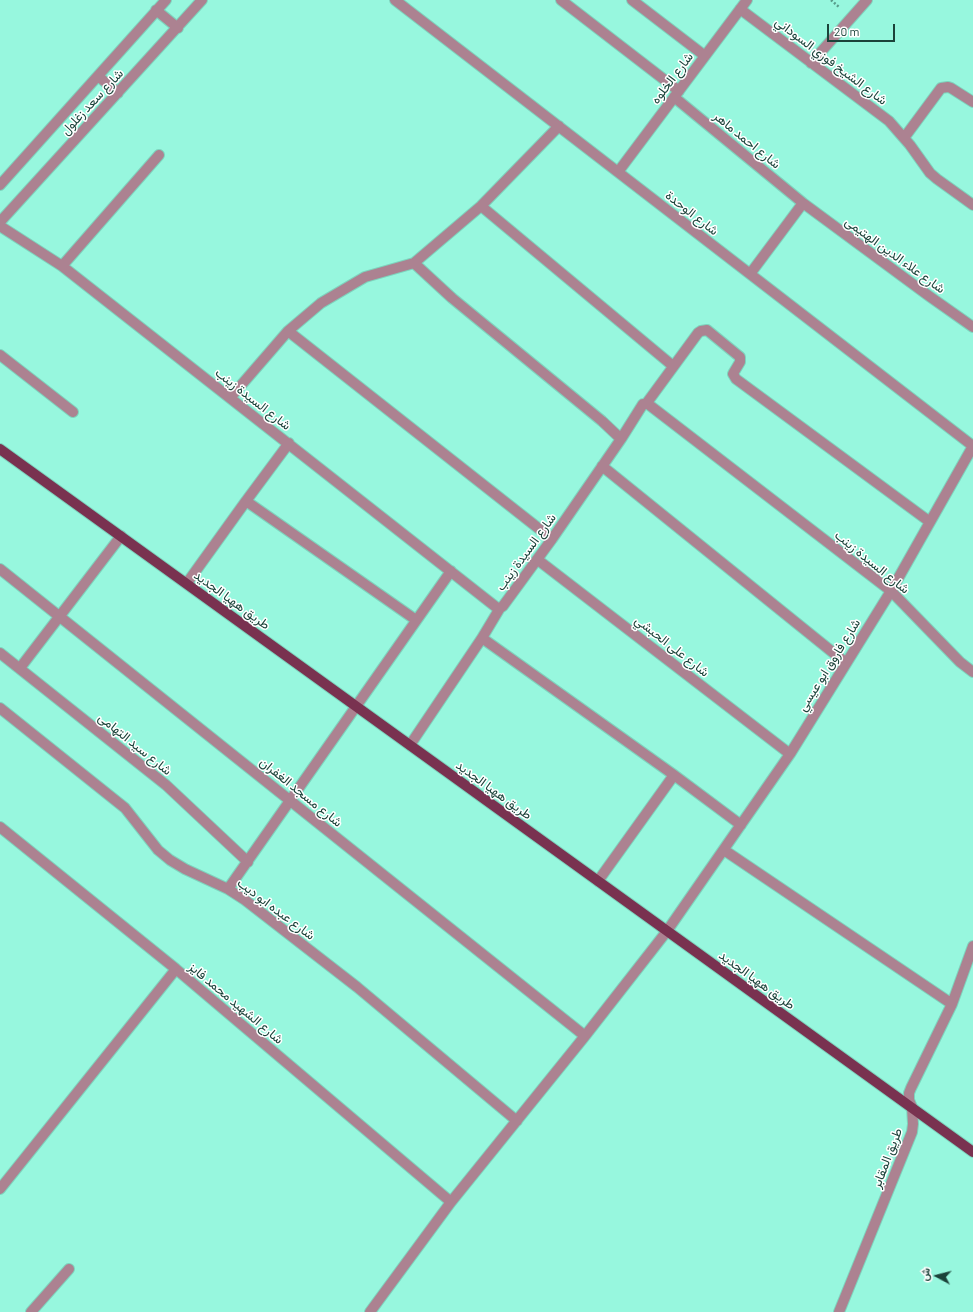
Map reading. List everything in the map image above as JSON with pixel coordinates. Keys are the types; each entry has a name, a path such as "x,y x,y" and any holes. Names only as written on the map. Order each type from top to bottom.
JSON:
{"main road":[{"name":"طريق ههيا الجديد","path":"0,449 973,1152"}],"street":[{"name":"شارع سعد زغلول","path":"0,185 166,0"},
{"name":"شارع سعد زغلول","path":"0,222 202,0"},
{"name":"شارع الوحدة","path":"395,0 973,446"},
{"name":"شارع احمد ماهر","path":"561,0 676,94 803,203"},
{"path":"632,0 705,56"},
{"name":"شارع الخلوه","path":"618,172 747,0"},
{"path":"811,63 867,0"},
{"name":"شارع الشيخ فوزي السوداني","path":"740,9 890,122 930,173 973,205"},
{"path":"156,10 178,28"},
{"path":"98,76 118,93"},
{"path":"904,138 941,88 951,88 973,102"},
{"path":"230,398 288,331 321,303 365,277 414,263 480,206 559,126"},
{"path":"62,266 159,155"},
{"path":"750,274 803,203"},
{"name":"شارع علاء الدين الهتيمى","path":"803,203 973,327"},
{"path":"480,206 673,366"},
{"name":"شارع السيدة زينب","path":"0,226 62,266 496,607 500,608 503,606 538,560 621,439 643,404 646,404 891,590 960,662 973,672"},
{"path":"414,263 452,298 602,421 621,439"},
{"path":"646,404 698,332 704,330 710,332 740,357 740,362 733,374 736,378 930,522"},
{"path":"288,331 552,540"},
{"path":"0,354 73,412"},
{"path":"186,583 288,443"},
{"name":"شارع فاروق ابو عيسي","path":"370,1312 451,1202 585,1036 667,931 724,850 790,754 891,590 973,446"},
{"path":"602,466 846,663"},
{"path":"246,501 416,620"},
{"path":"20,668 121,536"},
{"name":"شارع على الحبشي","path":"538,560 790,754"},
{"name":"شارع مسجد الغفران","path":"0,570 585,1036"},
{"path":"228,889 451,571"},
{"path":"410,745 482,638 500,608"},
{"path":"482,638 674,775 741,825"},
{"name":"شارع سيد التهامى","path":"0,653 166,785 248,862"},
{"name":"شارع عبده ابو ديب","path":"0,708 125,808 158,850 170,860 228,889 245,900 357,987 517,1121"},
{"path":"598,881 674,775"},
{"name":"شارع الشهيد محمد فايز","path":"0,827 176,969 451,1202"},
{"path":"724,850 952,1004"},
{"name":"طريق المقابر","path":"839,1312 909,1139 913,1124 909,1092 952,1004 973,946"},
{"path":"0,1189 176,969"},
{"path":"31,1312 69,1268"}]}
